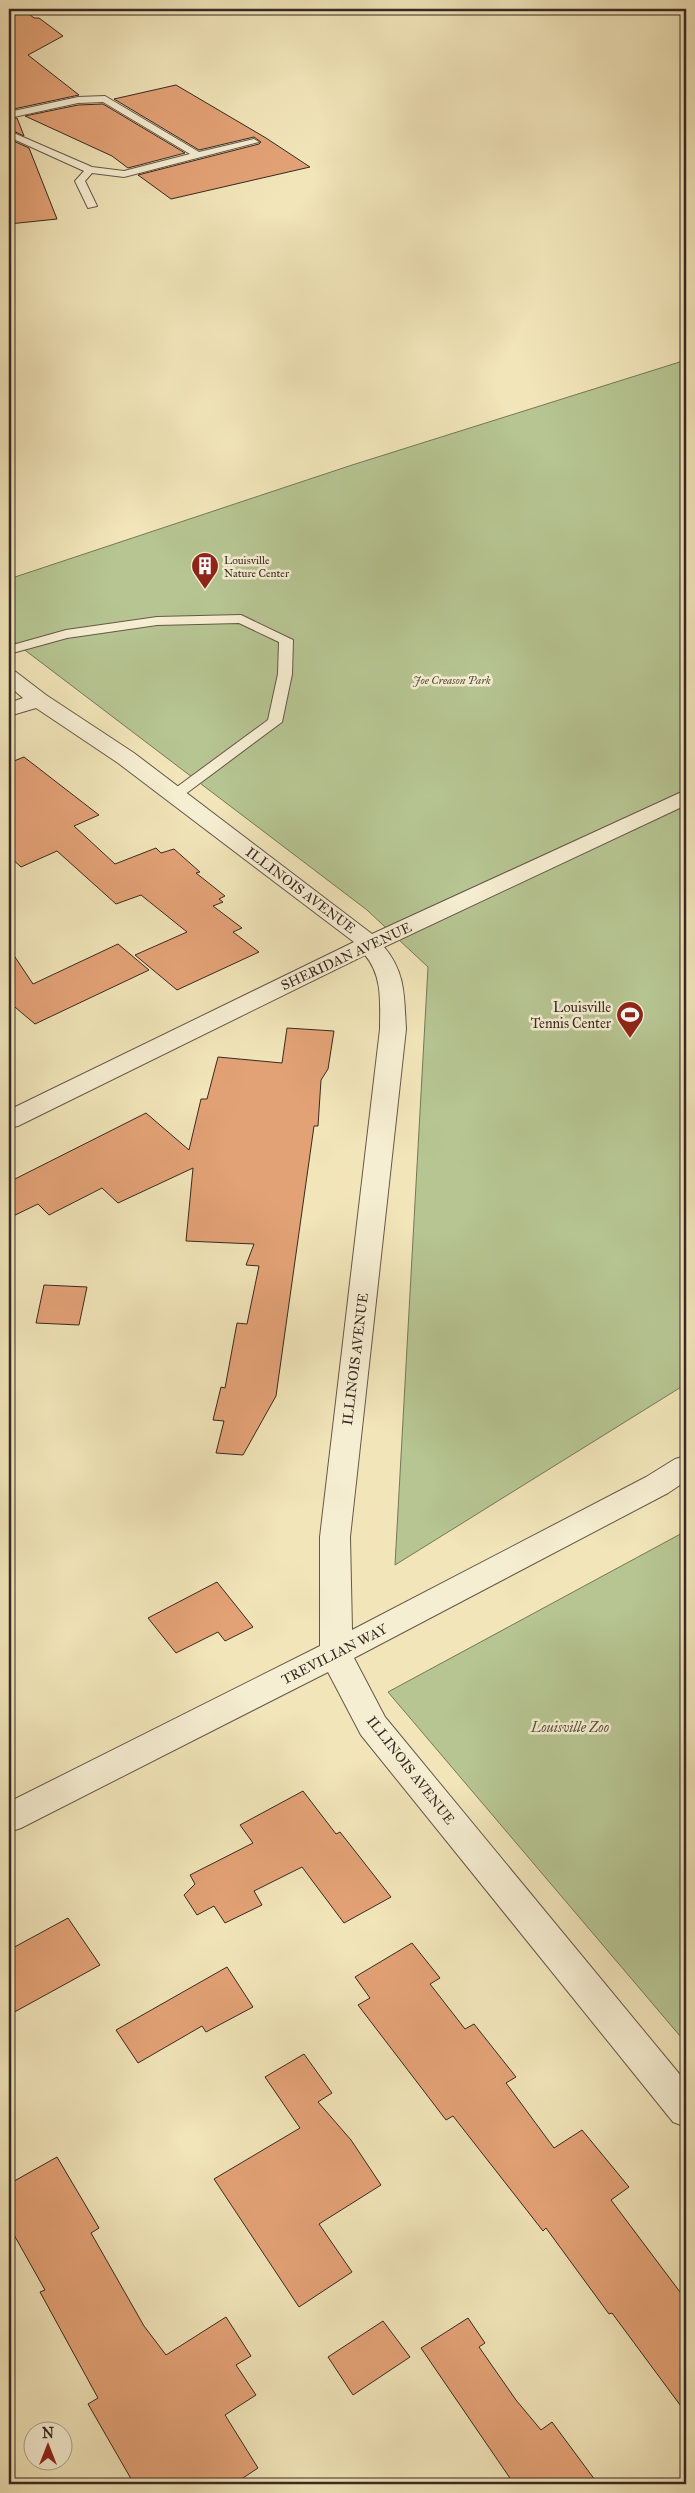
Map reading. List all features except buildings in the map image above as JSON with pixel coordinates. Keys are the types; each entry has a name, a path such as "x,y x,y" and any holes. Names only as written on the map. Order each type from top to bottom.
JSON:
{"street":[{"name":"ILLINOIS AVENUE","path":"9,676 38,700 126,758 324,905 359,933 383,961 391,982 393,1029 335,1537 336,1653 350,1685 373,1726 686,2110"},
{"path":"9,710 38,700"},
{"name":"SHERIDAN AVENUE","path":"9,1120 286,983 686,797"},
{"name":"TREVILIAN WAY","path":"672,1484 686,1446"},
{"name":"TREVILIAN WAY","path":"9,1818 672,1484 686,1467"}],"lane":[{"path":"9,116 78,100 105,99 198,155"},
{"path":"9,134 90,170 124,174 254,142"},
{"path":"90,170 80,181 92,206"},
{"path":"9,650 66,634 156,621 241,619 286,640 285,674 275,722 175,795"}],"green space":[{"name":"Joe Creason Park","path":"686,360 686,1384 395,1565 428,967 367,910 9,638 9,579 349,466"},
{"name":"Louisville Zoo","path":"686,1531 686,2043 388,1692"}],"place":[{"name":"Louisville Nature Center","path":"205,590"},
{"name":"Louisville Tennis Center","path":"630,1039"}]}
